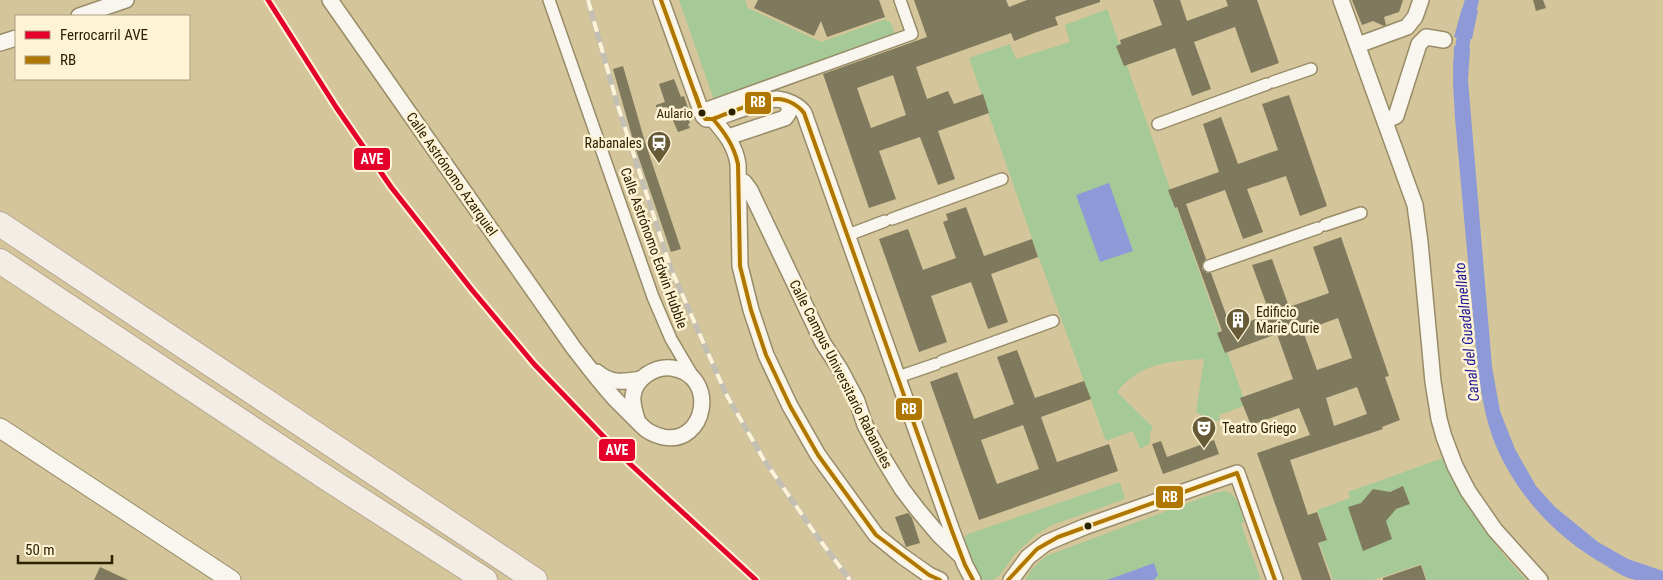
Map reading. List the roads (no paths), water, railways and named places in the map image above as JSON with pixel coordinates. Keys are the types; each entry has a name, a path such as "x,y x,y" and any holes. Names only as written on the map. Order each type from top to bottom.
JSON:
{"main road":[{"path":"0,224 535,580"},
{"path":"0,261 325,477 485,580"},
{"path":"325,477 430,556 457,580"},
{"path":"460,530 547,580"}],"street":[{"name":"Calle Astrónomo Azarquiel","path":"330,0 573,347"},
{"name":"Calle Astrónomo Edwin Hubble","path":"550,0 654,297 671,339 700,389"},
{"path":"661,0 707,114 728,137 736,153 739,184 740,266 751,310 766,354 790,406 818,455 876,535 929,575 940,580"},
{"path":"707,114 912,34 900,0"},
{"path":"1342,0 1415,205 1433,382 1444,438 1455,466 1473,499 1495,530 1540,580"},
{"path":"1358,45 1407,27 1415,17 1421,0"},
{"path":"82,15 116,2"},
{"path":"1385,121 1396,116 1419,44 1426,37 1444,40"},
{"path":"0,43 15,38"},
{"path":"1158,124 1311,68"},
{"path":"707,114 779,99 788,103 790,109 789,114 785,118 728,137"},
{"name":"Calle Campus Universitario Rabanales","path":"788,103 800,108 804,113 964,567"},
{"path":"848,235 1002,179"},
{"name":"Calle Campus Universitario Rabanales","path":"739,184 744,182 750,190 824,343 857,401 865,424 883,458 902,489 973,580"},
{"path":"1209,266 1361,213"},
{"path":"898,377 1053,321"},
{"path":"573,347 598,374 608,380 623,382 641,380"},
{"path":"573,347 616,400 646,431 654,435 673,438 685,434 692,428 699,418 702,409 700,389 689,374 678,369 658,369 651,372 641,380 633,396 633,407 638,422"},
{"path":"0,428 231,580"},
{"path":"1013,578 1036,549 1058,537 1237,473 1275,580"}],"water":[{"path":"1462,8 1478,10 1472,39 1454,37"},
{"path":"1454,46 1470,48 1468,80 1492,367 1500,411 1515,449 1536,486 1555,507 1598,542 1628,559 1663,571 1663,580 1636,580 1628,578 1612,570 1571,542 1555,529 1528,499 1505,465 1496,446 1487,419 1478,372 1455,118 1453,83"},
{"path":"1109,183 1133,251 1100,262 1076,195"},
{"path":"1154,563 1158,575 1154,580 1107,580"}],"waterway":[{"name":"Canal del Guadalmellato","path":"1460,66 1465,26 1472,0"}],"railway":[{"path":"588,0 617,103 671,269 726,394 764,460 850,580"}],"rail line":[{"name":"AVE","path":"268,0 336,107 391,187 472,290 534,364 629,463 756,580"}],"place":[{"name":"Aulario","path":"702,113"},
{"name":"Rabanales","path":"659,164"},
{"name":"Edificio Marie Curie","path":"1238,341"},
{"name":"Teatro Griego","path":"1204,449"}]}
